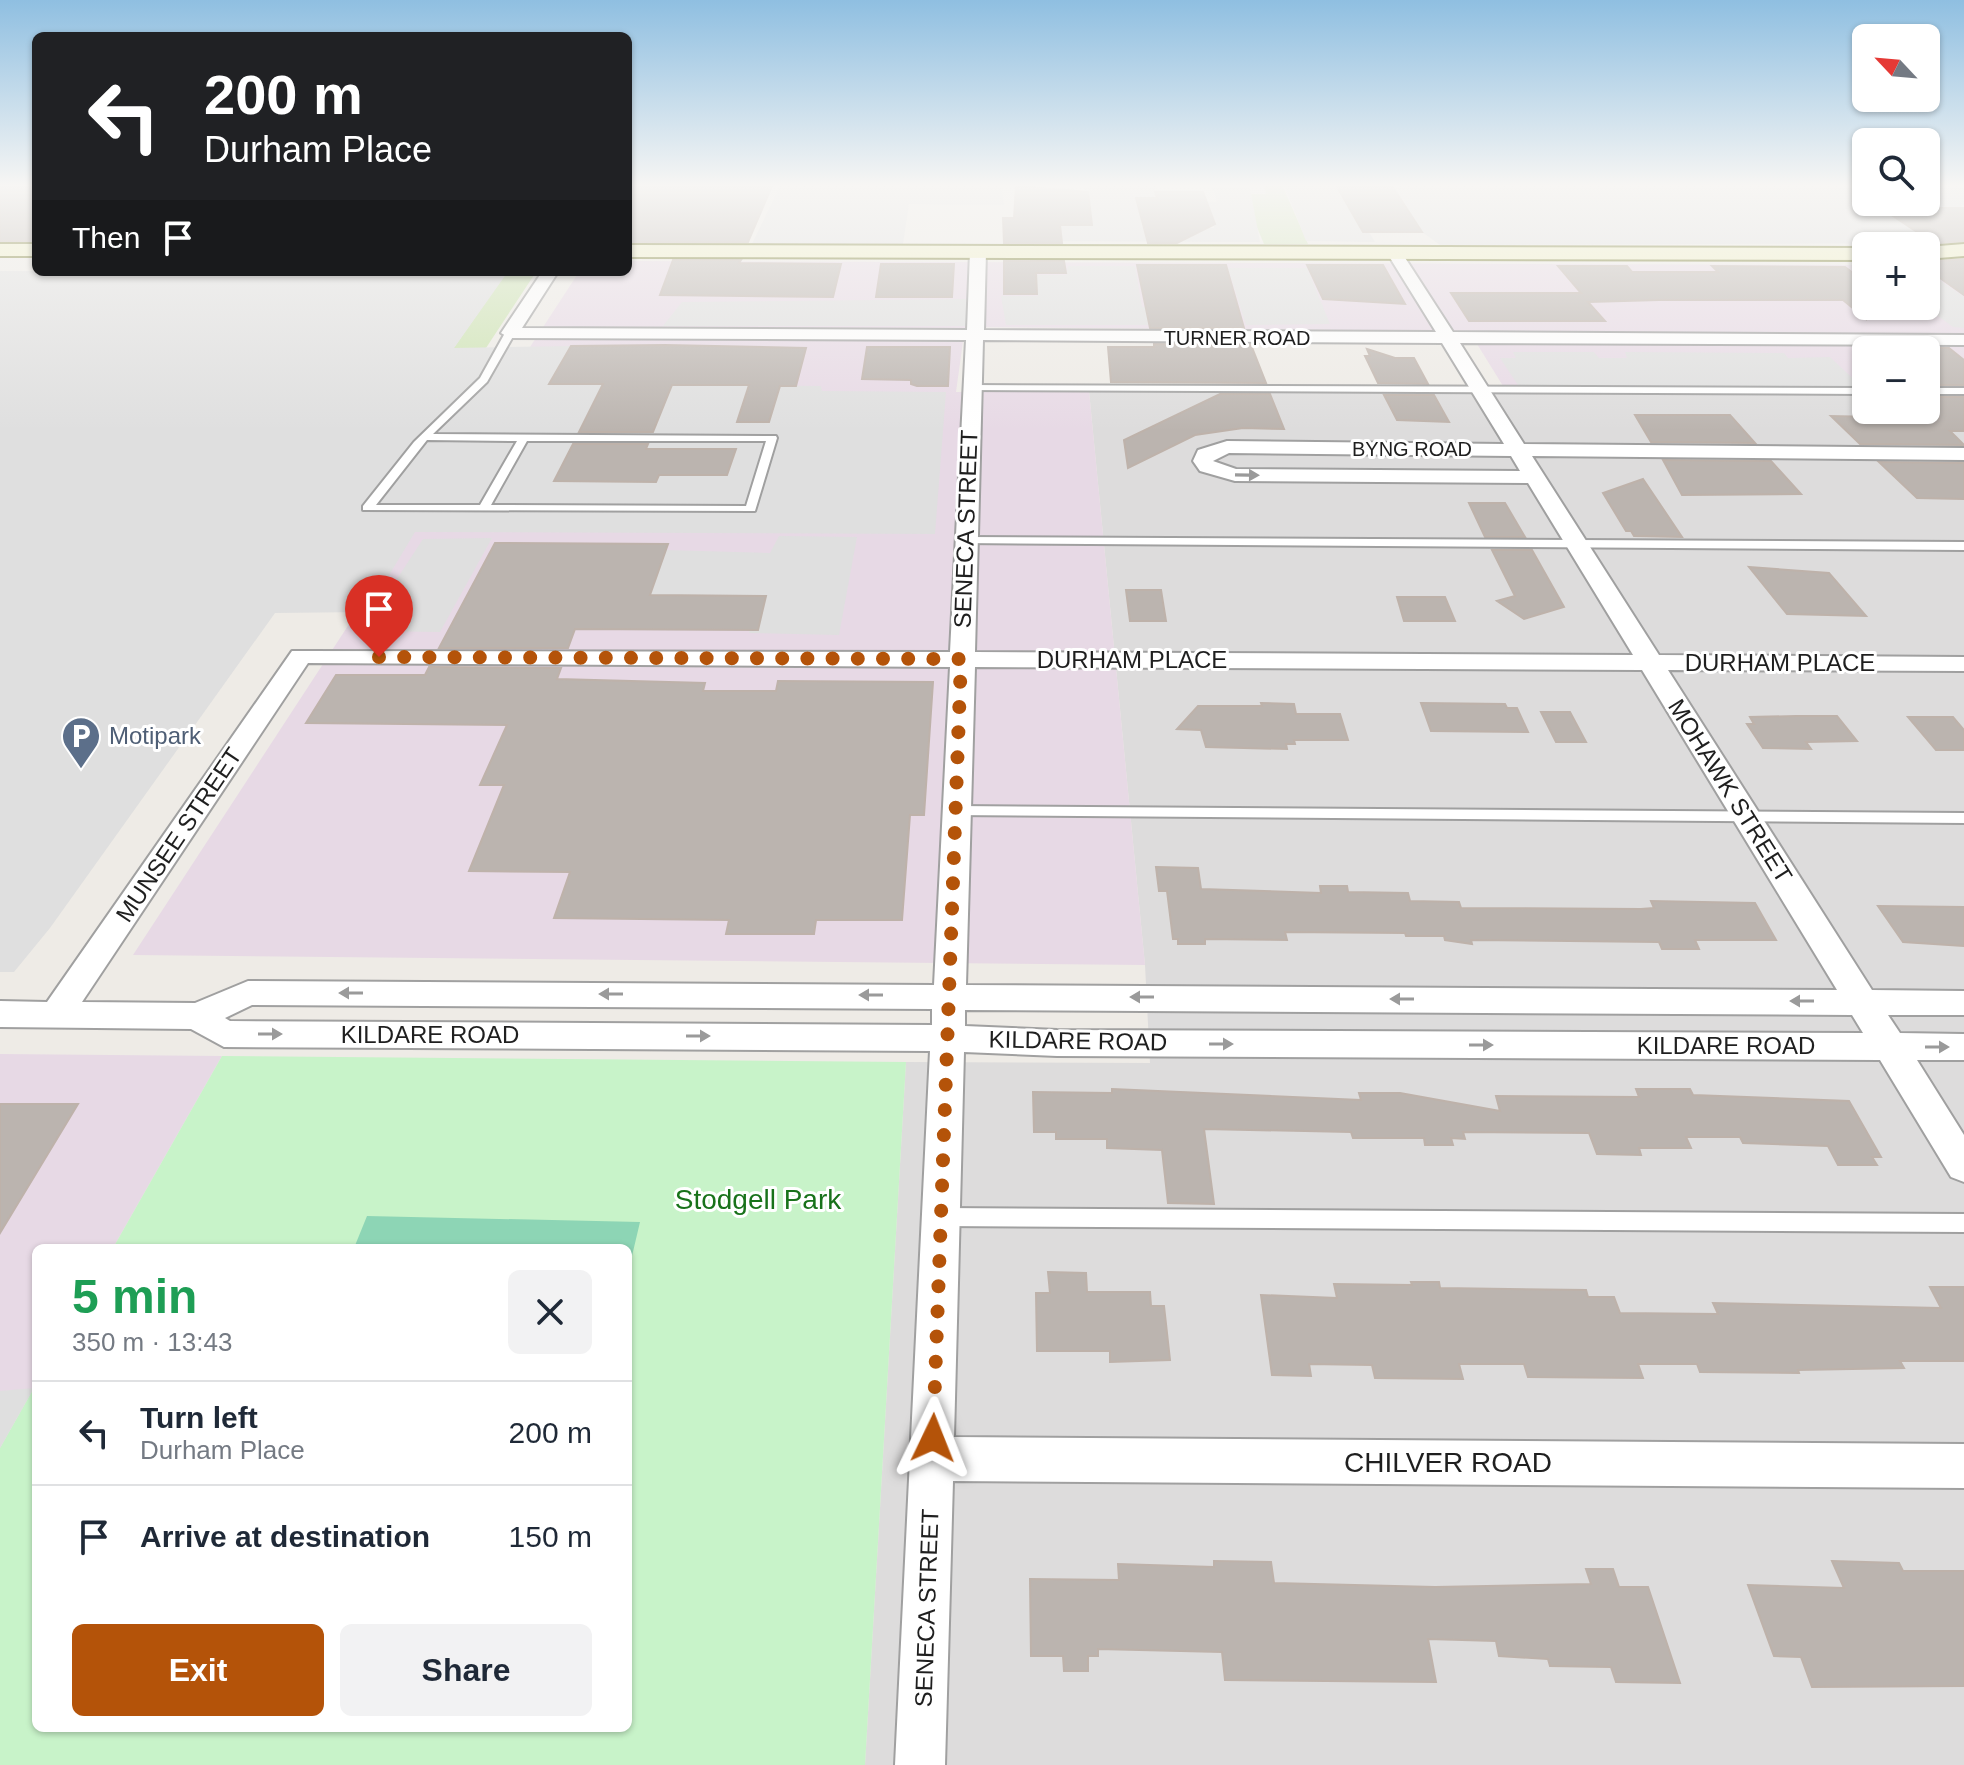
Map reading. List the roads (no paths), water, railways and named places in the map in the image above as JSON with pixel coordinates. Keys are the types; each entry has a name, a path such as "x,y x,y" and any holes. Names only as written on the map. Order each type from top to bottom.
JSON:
{"street":[{"name":"SENECA STREET","path":"920,1765 977,266"},
{"name":"MOHAWK STREET","path":"1403,266 1964,1166"},
{"path":"510,333 547,276"},
{"name":"TURNER ROAD","path":"510,333 1964,340"},
{"name":"BYNG ROAD","path":"1535,477 1235,475 1207,467 1203,461 1205,454 1227,447 1964,454"},
{"name":"DURHAM PLACE","path":"301,656 1964,664"},
{"name":"MUNSEE STREET","path":"56,1014 301,656"},
{"name":"KILDARE ROAD","path":"0,1014 198,1016 248,993 1964,1003"},
{"name":"KILDARE ROAD","path":"198,1016 224,1034 947,1038 1057,1043 1964,1047"},
{"name":"CHILVER ROAD","path":"933,1459 1964,1466"}],"lane":[{"path":"425,437 772,438 751,509 367,508 425,437 474,394 496,367 510,333"},
{"path":"971,388 1852,391"},
{"path":"1940,391 1964,391"},
{"path":"483,509 524,438"},
{"path":"966,541 1964,546"},
{"path":"956,811 1964,818"},
{"path":"941,1217 1964,1223"}],"place":[{"name":"Motipark","path":"81,770"}],"park label":[{"name":"Stodgell Park","path":"758,1199"}]}
